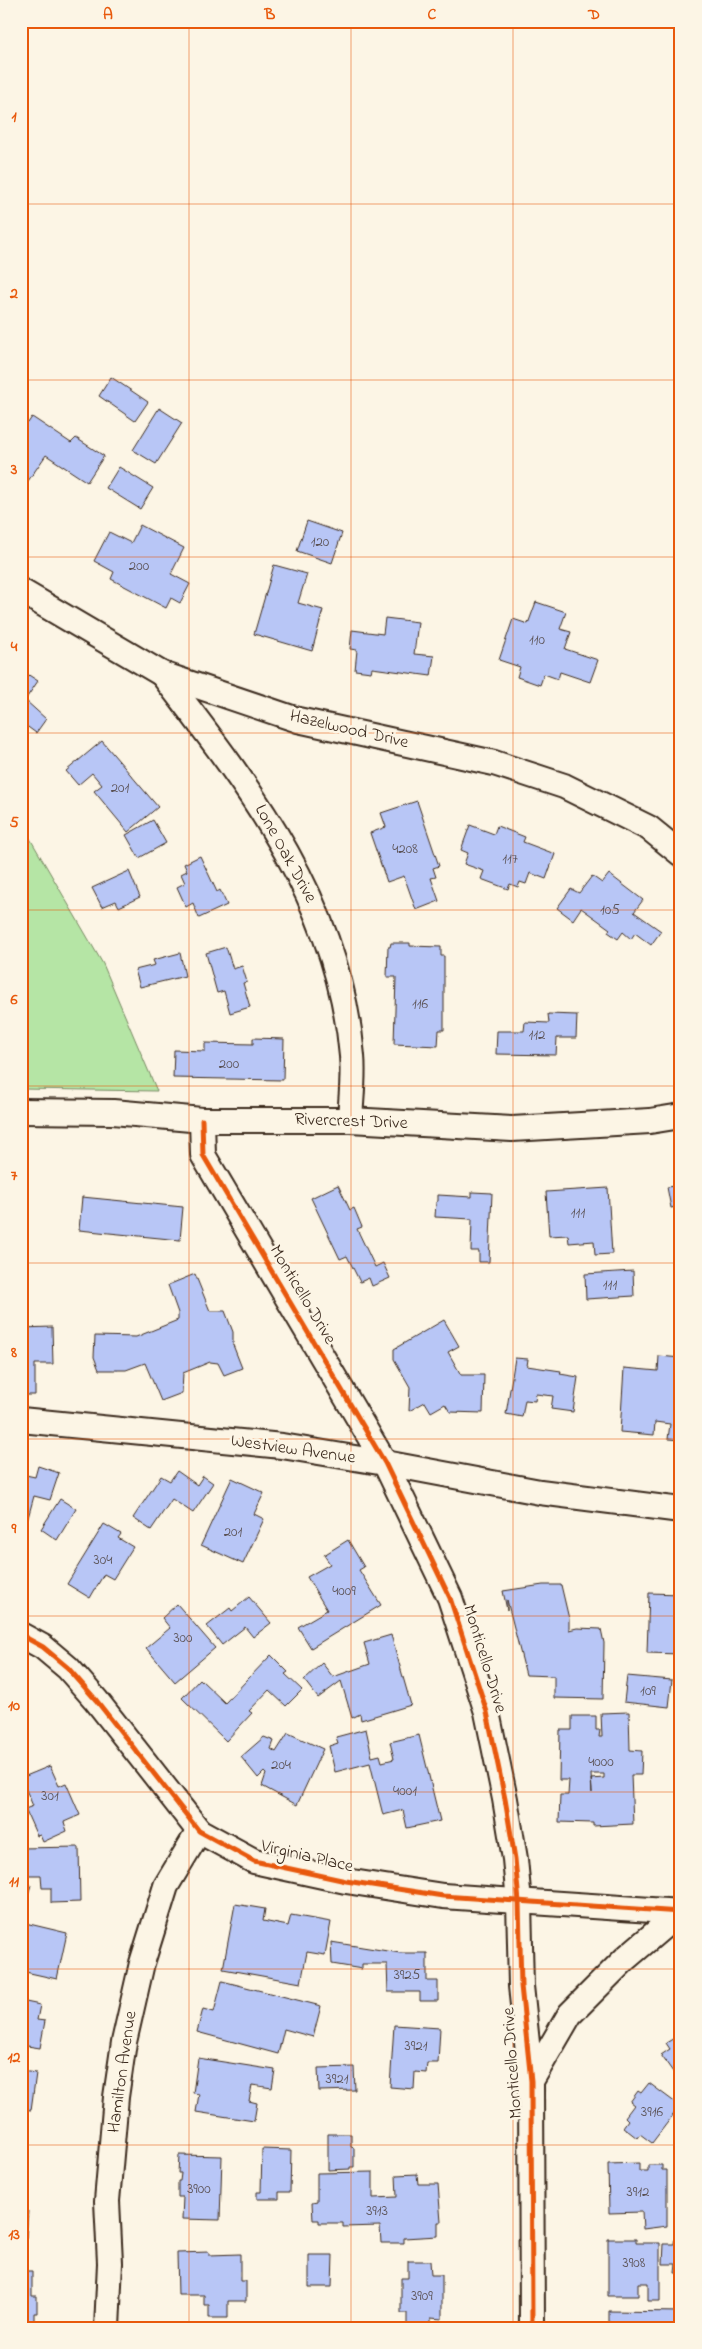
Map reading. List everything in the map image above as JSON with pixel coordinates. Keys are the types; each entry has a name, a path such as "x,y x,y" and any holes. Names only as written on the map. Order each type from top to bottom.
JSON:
{"street":[{"name":"Hazelwood Drive","path":"21,591 162,674 298,720 494,763 564,786 649,828 681,854"},
{"name":"Lone Oak Drive","path":"162,674 263,810 306,885 338,967 352,1056 350,1120"},
{"name":"Rivercrest Drive","path":"21,1111 113,1112 202,1120 350,1120 512,1129 650,1121 681,1116"},
{"name":"Monticello Drive","path":"202,1120 203,1155 385,1463 450,1598 487,1712 505,1799 515,1859 519,1902 521,1986 531,2081 532,2328"},
{"name":"Westview Avenue","path":"21,1420 282,1446 540,1492 681,1510"},
{"name":"Virginia Place","path":"21,1636 43,1647 68,1668 96,1700 199,1831 254,1861 356,1883 443,1896 680,1912"},
{"name":"Hamilton Avenue","path":"107,2328 110,2263 107,2201 116,2097 124,2042 142,1962 166,1886 199,1831"},
{"path":"531,2081 570,2014 626,1958 680,1912"}],"green space":[{"path":"21,823 103,964 157,1091 21,1089"}],"building":[{"path":"111,377 148,402 135,421 99,396"},
{"path":"159,408 182,423 156,464 133,450"},
{"path":"32,417 71,443 76,438 104,456 87,482 46,455 28,481 21,477 21,418 28,423"},
{"path":"119,467 153,488 140,509 106,488"},
{"path":"307,521 342,533 332,563 297,551"},
{"path":"140,525 184,548 171,574 190,584 180,603 171,598 166,608 111,579 114,572 94,561 109,532 131,543"},
{"path":"274,565 307,574 298,603 323,610 312,651 254,634"},
{"path":"536,602 566,612 560,629 571,632 565,649 598,660 590,682 560,672 558,679 544,674 540,685 517,677 520,667 499,660 513,619 528,624"},
{"path":"385,618 418,622 414,654 434,656 431,676 372,668 371,672 355,670 357,650 350,649 352,630 383,634"},
{"path":"21,670 38,681 25,700 46,719 36,733 21,722"},
{"path":"102,741 158,807 128,832 94,791 102,785 92,773 78,785 66,771"},
{"path":"417,801 439,866 433,868 436,877 431,878 439,901 416,910 404,876 387,882 370,833 386,827 381,813"},
{"path":"153,820 166,843 139,858 126,835"},
{"path":"470,825 494,834 497,826 525,837 523,842 555,854 546,879 530,873 526,884 520,882 518,887 510,884 508,889 481,879 484,871 464,864 468,853 461,850"},
{"path":"200,856 217,892 220,890 227,905 199,918 193,903 186,907 177,887 185,883 181,874 187,871 184,864"},
{"path":"129,871 140,897 119,907 116,901 102,907 92,888"},
{"path":"609,874 643,900 634,912 661,931 651,945 635,933 631,939 623,932 618,939 608,932 610,929 581,908 573,920 557,908 571,889 579,893 592,876 602,883"},
{"path":"391,943 410,943 410,946 441,947 441,956 444,956 444,1030 439,1030 438,1046 394,1044 396,977 387,977 388,947 390,947"},
{"path":"226,947 233,969 242,966 247,982 243,983 250,1007 230,1013 224,991 217,993 206,953"},
{"path":"180,953 185,976 140,987 135,970 155,965 153,960"},
{"path":"548,1014 577,1015 576,1038 557,1038 556,1055 496,1054 497,1031 524,1031 525,1022 549,1023"},
{"path":"253,1038 284,1039 283,1080 173,1078 174,1050 205,1051 205,1043 253,1044"},
{"path":"338,1185 350,1210 354,1208 362,1227 357,1229 375,1267 383,1263 390,1278 372,1286 369,1278 360,1282 347,1256 340,1259 311,1198"},
{"path":"681,1185 681,1206 671,1208 667,1187"},
{"path":"608,1188 612,1254 595,1255 594,1241 569,1243 568,1235 549,1236 546,1192"},
{"path":"472,1192 492,1193 489,1262 479,1262 479,1251 471,1251 472,1219 435,1217 438,1195 472,1197"},
{"path":"82,1197 183,1207 180,1240 79,1230"},
{"path":"633,1271 634,1296 586,1299 585,1274"},
{"path":"195,1274 210,1311 225,1311 233,1332 233,1345 242,1368 224,1375 218,1363 210,1362 183,1373 182,1393 161,1401 145,1363 126,1370 99,1370 94,1357 95,1336 136,1337 178,1320 178,1313 168,1285"},
{"path":"444,1320 459,1346 448,1352 461,1375 484,1375 483,1413 450,1412 445,1404 431,1412 425,1402 409,1411 410,1387 394,1359 394,1349"},
{"path":"52,1327 53,1364 35,1364 35,1395 21,1395 21,1328"},
{"path":"659,1356 681,1358 681,1440 668,1439 670,1424 655,1422 654,1435 620,1432 624,1368 658,1371"},
{"path":"515,1358 528,1359 527,1366 561,1371 560,1374 578,1377 573,1412 551,1409 553,1396 536,1394 535,1401 525,1400 522,1417 506,1414"},
{"path":"38,1466 59,1473 50,1500 34,1496 21,1543 21,1474 35,1477"},
{"path":"177,1471 197,1485 203,1476 213,1483 193,1513 172,1499 151,1530 133,1518 161,1476 170,1481"},
{"path":"232,1478 264,1493 254,1514 264,1519 243,1564 201,1545"},
{"path":"60,1499 76,1509 57,1540 41,1529"},
{"path":"104,1524 121,1534 118,1538 133,1547 113,1579 104,1574 90,1598 67,1584"},
{"path":"348,1540 364,1567 359,1570 381,1605 311,1648 298,1627 327,1610 307,1577 330,1564 324,1555"},
{"path":"543,1585 561,1585 569,1619 569,1630 577,1628 601,1629 604,1643 603,1699 554,1698 554,1676 526,1675 503,1591"},
{"path":"649,1593 681,1594 681,1654 647,1653"},
{"path":"249,1597 271,1623 253,1637 245,1627 222,1645 207,1626 230,1608 232,1611"},
{"path":"177,1604 215,1648 175,1682 146,1648 170,1628 162,1618"},
{"path":"391,1635 411,1705 361,1720 360,1714 352,1718 341,1681 318,1698 304,1680 322,1663 333,1677 370,1664 364,1643"},
{"path":"271,1655 288,1672 285,1674 302,1690 286,1706 269,1690 249,1711 252,1713 226,1741 182,1698 200,1679 225,1703"},
{"path":"627,1676 672,1680 669,1707 624,1702"},
{"path":"629,1712 630,1750 642,1751 641,1775 631,1775 633,1824 593,1826 593,1823 559,1822 560,1795 568,1795 569,1780 559,1780 560,1730 572,1730 572,1716 596,1716 596,1730 600,1730 599,1737 602,1737 601,1713","holes":["591,1774 604,1774 604,1778 591,1779"]},
{"path":"366,1729 372,1757 380,1755 382,1762 394,1759 390,1742 419,1735 440,1821 407,1828 403,1810 383,1815 370,1763 335,1772 329,1746 338,1743 336,1737"},
{"path":"288,1733 323,1749 297,1805 262,1786 266,1774 264,1772 258,1778 241,1757 264,1737 274,1741 271,1749 276,1752"},
{"path":"50,1766 59,1786 66,1783 80,1815 64,1822 67,1831 43,1842 40,1835 37,1836 25,1809 33,1806 21,1778"},
{"path":"79,1847 80,1902 51,1903 51,1888 42,1888 41,1875 21,1875 21,1848"},
{"path":"21,1882 31,1885 23,1911 21,1910"},
{"path":"235,1904 265,1909 263,1921 288,1926 291,1915 331,1922 325,1955 307,1952 301,1983 223,1969"},
{"path":"21,1922 67,1933 57,1979 21,1971"},
{"path":"331,1942 400,1953 427,1953 427,1981 438,1981 438,2001 420,2001 420,1992 388,1992 387,1964 362,1964 362,1969 332,1964"},
{"path":"222,1981 321,2006 313,2037 284,2029 278,2054 197,2032 203,2009 214,2012"},
{"path":"21,2001 40,2005 37,2020 45,2021 40,2048 21,2045"},
{"path":"394,2025 440,2028 438,2063 427,2063 426,2073 415,2072 414,2089 390,2087"},
{"path":"681,2034 681,2067 673,2072 661,2055 670,2049 666,2043"},
{"path":"198,2058 275,2070 272,2088 252,2085 249,2101 257,2103 254,2121 196,2112 199,2094 193,2093"},
{"path":"354,2067 355,2090 319,2091 318,2068"},
{"path":"21,2071 36,2073 31,2110 21,2109"},
{"path":"649,2083 680,2106 652,2143 640,2134 637,2138 623,2127 628,2120 625,2117 634,2105 630,2102 638,2091 641,2093"},
{"path":"328,2134 351,2134 351,2147 354,2148 354,2167 350,2167 350,2169 328,2170"},
{"path":"262,2149 291,2150 290,2192 279,2192 279,2199 257,2199 257,2192 261,2192"},
{"path":"179,2155 222,2156 220,2220 182,2219 183,2197 178,2197 178,2181 180,2181 181,2173 178,2173"},
{"path":"639,2163 639,2171 648,2171 648,2165 662,2165 662,2170 667,2170 667,2226 643,2229 642,2212 609,2213 608,2164"},
{"path":"373,2172 373,2198 397,2197 396,2175 417,2174 418,2184 438,2184 441,2222 438,2222 438,2236 404,2238 404,2243 381,2243 380,2226 343,2227 343,2223 319,2223 319,2220 313,2220 312,2203 317,2202 317,2173"},
{"path":"21,2211 28,2211 26,2239 21,2239"},
{"path":"675,2234 681,2234 681,2273 675,2273 676,2264 663,2264 664,2244 674,2244"},
{"path":"608,2239 636,2239 636,2243 660,2243 660,2301 648,2301 648,2283 638,2283 638,2296 608,2296"},
{"path":"209,2252 209,2255 240,2254 240,2281 246,2281 246,2301 228,2301 228,2318 209,2318 209,2305 204,2305 204,2295 178,2295 177,2253"},
{"path":"309,2255 333,2255 332,2287 309,2287"},
{"path":"408,2261 430,2261 431,2275 442,2275 442,2319 431,2318 431,2328 407,2328 407,2313 401,2313 401,2278 408,2278"},
{"path":"21,2271 32,2271 32,2296 37,2296 37,2313 34,2313 34,2324 21,2324"},
{"path":"609,2311 681,2312 681,2328 609,2328"}],"cycle path":[{"path":"202,1120 203,1155 385,1463 450,1598 487,1712 505,1799 515,1859 519,1902 521,1986 531,2081 532,2328"},
{"path":"21,1635 43,1647 68,1668 96,1700 199,1831 254,1861 346,1881 443,1896 681,1912"}]}
